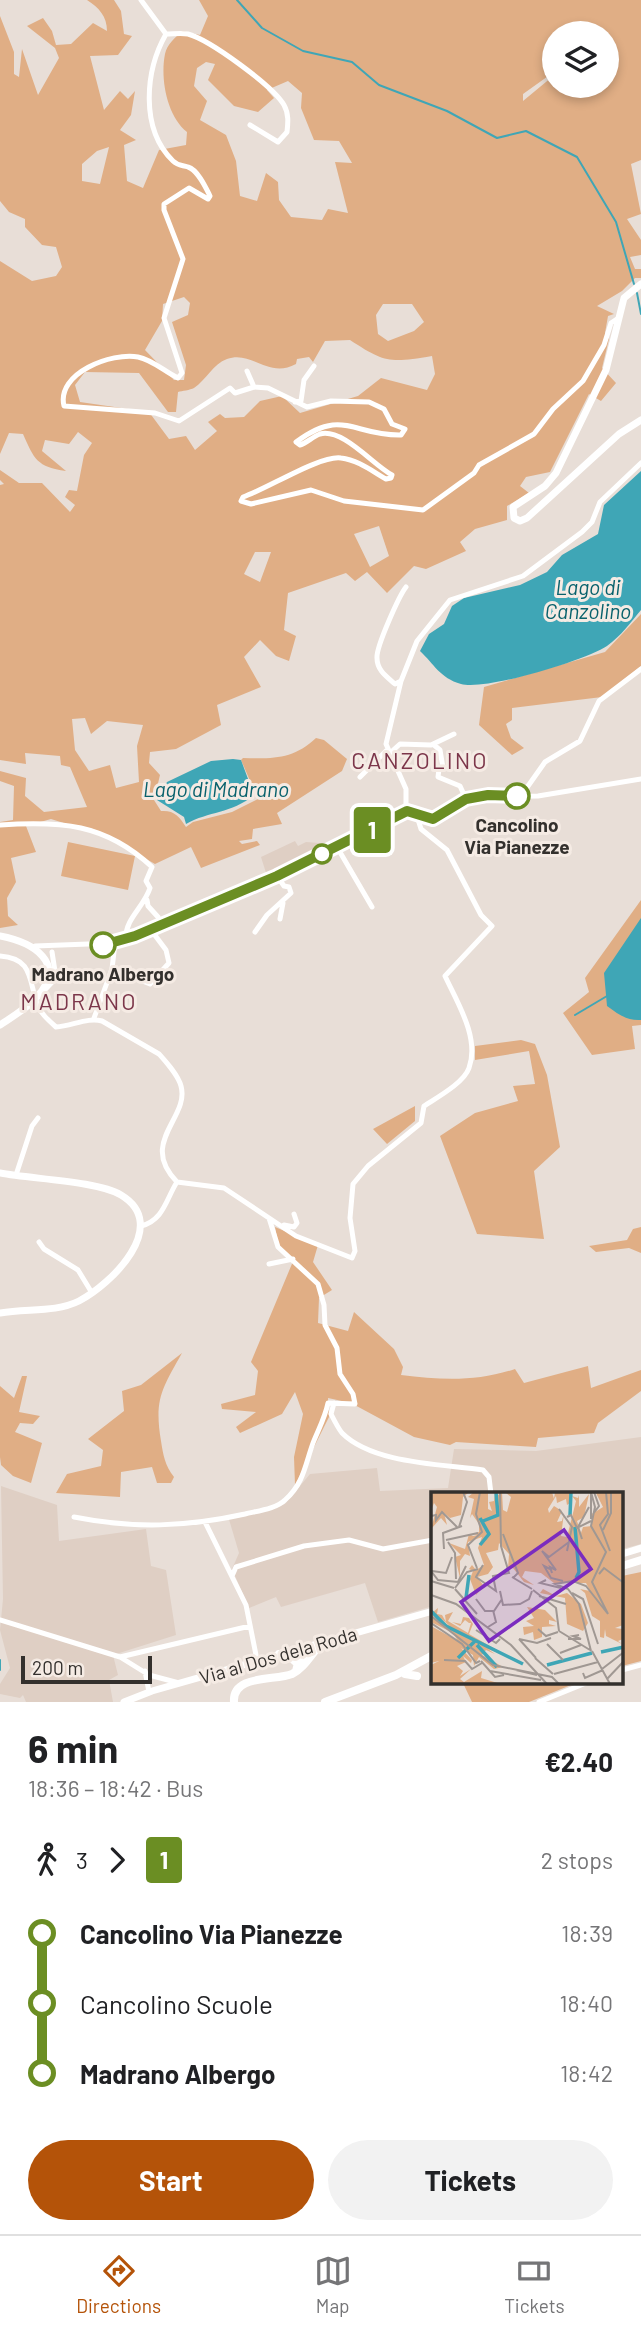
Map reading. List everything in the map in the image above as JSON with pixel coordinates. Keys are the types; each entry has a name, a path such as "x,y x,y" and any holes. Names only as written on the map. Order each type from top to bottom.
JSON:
{"highway":[{"path":"234,1702 238,1688 299,1667 323,1642"},
{"path":"299,1667 298,1653 302,1648"},
{"path":"279,1654 289,1656 299,1667"},
{"path":"334,1702 405,1674 431,1658"},
{"path":"325,1702 385,1680 431,1658"},
{"path":"405,1674 417,1676"}],"main road":[{"path":"637,286 624,298 606,370 556,473 545,486 513,507 514,518 520,521 527,518 619,434 641,420"},
{"path":"0,936 35,946 43,956 47,979 37,998 0,1025"},
{"path":"0,1173 119,1194 137,1211 141,1226 137,1245 131,1254 92,1293 59,1308 0,1313"},
{"path":"624,1553 641,1548"},
{"name":"Via al Dos dela Roda","path":"124,1702 257,1660 431,1612"}],"street":[{"path":"141,0 166,34"},
{"path":"166,34 186,34 207,42 226,54 283,104 288,116 287,131 278,142 250,125"},
{"path":"166,34 158,49 151,80 154,132 172,160 191,167 210,196 208,199 189,188 164,204 183,259 164,318 182,373 178,377 140,358 105,359 79,372 63,404 89,409 155,412 179,421 230,388 235,393 254,387 271,388 307,407 331,401 369,402 384,409 392,424 405,429 401,435 371,434 353,424 341,423 324,425 296,442 300,445 321,434 330,435 349,442 392,477 386,479 351,460 326,459 264,490 243,497 243,504 311,490 344,501 423,510 474,473 479,465 534,434 553,409 583,381 604,345 611,323 617,319"},
{"path":"295,402 301,401 304,380 314,366"},
{"path":"247,371 254,387"},
{"path":"407,811 406,789 389,751 387,736 398,683 417,641 443,606 462,594 523,576 582,532 592,522 600,502 641,463"},
{"path":"398,683 381,671 376,656 397,598 406,587"},
{"path":"521,796 545,762 580,741 599,701 641,668"},
{"path":"360,777 400,744 434,745 454,734"},
{"path":"434,745 440,750 443,768 439,769 438,777 460,786 466,799"},
{"path":"407,811 433,819 466,799 488,795 521,796 596,789 641,779"},
{"path":"35,946 115,943 151,930 161,921 277,876 407,811"},
{"path":"0,956 14,958 24,965 32,976 44,1016 56,1027 70,1027 94,1018 159,1054 181,1086 181,1099 163,1139 163,1156 168,1173 177,1182 224,1188 296,1236 352,1258 355,1251 350,1218 353,1184 368,1166 421,1123 424,1106 462,1078 470,1068 467,1024 445,976 492,926 481,915 447,850 421,829 417,816"},
{"path":"0,825 41,821 78,826 112,838 152,867 146,881 150,888 147,900 148,906 161,921"},
{"path":"337,847 372,907"},
{"path":"255,932 267,915 283,903 291,891 277,876"},
{"path":"125,938 125,927 147,900"},
{"path":"280,919 283,903"},
{"path":"112,969 150,984 169,963 166,950 151,930"},
{"path":"94,1018 112,969 115,943"},
{"path":"43,956 58,946"},
{"path":"37,998 47,991 56,978 52,952"},
{"path":"102,1021 106,1014"},
{"path":"16,1175 32,1126 38,1118"},
{"path":"141,1226 149,1224 162,1212 177,1182"},
{"path":"269,1218 291,1228 297,1223 294,1214"},
{"path":"75,1517 100,1522 172,1527 205,1522 282,1503 293,1492 308,1468 313,1444 328,1403 354,1405 356,1401 340,1374 337,1348 325,1325 324,1305 318,1284 278,1247 269,1218"},
{"path":"39,1242 44,1249 78,1270 92,1293"},
{"path":"269,1264 293,1259"},
{"path":"334,1403 331,1414 342,1433 355,1442 404,1460 483,1470 489,1477 491,1492"},
{"path":"205,1522 246,1605 257,1660"},
{"path":"232,1576 236,1567 243,1564 304,1546 349,1541 383,1549 431,1540"},
{"path":"0,1620 120,1657 149,1675 179,1683"},
{"path":"120,1657 250,1626"},
{"path":"624,1669 641,1665"},
{"path":"145,1671 149,1692"},
{"path":"539,1702 581,1685"}],"shaded area":[{"path":"87,0 114,0 121,11 124,34 132,36 118,55 90,56 104,110 120,91 128,99 135,91 131,115 120,130 136,140 124,145 127,181 143,188 159,150 186,145 187,132 174,117 164,85 164,64 168,47 182,31 200,35 208,16 199,0 641,0 641,160 631,164 641,214 627,219 641,240 641,255 630,257 635,269 641,269 641,278 635,278 622,291 597,306 614,314 608,316 605,333 609,339 602,368 616,383 601,401 589,394 550,472 526,477 520,486 529,493 507,506 507,520 475,529 460,542 466,551 426,569 414,566 387,593 367,572 355,581 346,573 288,593 284,630 296,636 289,661 276,656 260,640 244,657 261,687 217,705 221,725 176,749 150,752 149,763 160,775 154,800 161,811 176,814 186,827 193,822 232,812 258,799 241,760 243,758 291,754 316,738 324,740 347,759 342,771 277,813 282,824 253,829 252,839 239,841 242,844 257,841 260,845 201,868 191,847 155,864 115,841 51,819 26,826 36,852 11,858 16,882 7,898 8,916 18,925 0,928 0,822 13,820 14,786 0,781 0,771 26,778 25,796 44,812 87,807 70,767 61,765 60,756 25,753 26,764 0,760 0,485 4,484 0,480 0,470 19,483 42,483 70,512 75,505 65,497 69,490 77,491 84,455 92,443 78,432 69,444 45,440 42,451 66,471 49,467 38,460 23,434 9,433 0,454 0,261 32,281 56,276 62,267 56,247 42,245 25,227 25,219 9,212 0,201 0,16 14,52 14,74 19,77 22,49 38,95 59,58 55,48 27,26 43,18 52,31 56,45 71,44 93,23 107,31 99,9","holes":["206,62 215,64 208,80 234,106 258,112 274,98 267,90 288,81 302,93 301,108 314,140 339,141 352,163 335,162 348,213 328,209 322,220 291,217 279,200 278,182 266,173 257,201 240,196 236,161 226,135 200,120 207,101 194,86 197,68","109,147 100,184 82,181 82,164 97,151","184,297 190,303 188,315 172,322 186,365 184,380 174,380 145,350 162,321 163,304","383,304 412,304 424,322 414,331 388,341 378,334 376,315","350,340 388,359 406,360 432,356 435,374 427,390 381,378 358,396 300,413 282,396 260,401 244,417 225,418 220,414 208,422 217,431 195,450 186,436 169,439 149,412 80,402 75,385 85,372 139,373 168,412 176,412 178,392 194,388 227,359 244,358 268,367 286,368 296,364 297,359 309,357 313,362 325,341","379,526 389,556 370,567 354,534","255,552 271,552 260,582 244,574","85,718 91,734 107,721 143,725 137,746 139,782 116,788 110,765 89,771 75,750 72,719"]},
{"path":"641,614 641,666 602,697 512,708 512,720 506,724 511,738 524,748 512,755 479,725 484,687 605,652"},
{"path":"295,841 298,846 306,842 332,844 267,876 261,857"},
{"path":"68,842 135,856 128,890 61,876"},
{"path":"641,900 641,1025 632,1026 635,1049 592,1055 563,1013 589,992 585,978"},
{"path":"521,1040 535,1044 547,1075 560,1147 534,1171 544,1239 477,1234 440,1136 475,1113 518,1101 513,1086 535,1084 529,1051 475,1060 475,1046"},
{"path":"415,1106 415,1121 387,1144 373,1129"},
{"path":"275,1227 318,1245 313,1262 332,1290 319,1298 318,1323 348,1331 354,1312 394,1349 403,1367 401,1375 458,1379 515,1369 524,1383 588,1366 591,1388 641,1370 641,1391 598,1423 594,1433 538,1438 536,1447 456,1442 450,1445 414,1437 351,1403 328,1398 329,1417 295,1485 294,1457 303,1414 295,1392 282,1414 240,1433 236,1427 256,1412 222,1409 221,1404 255,1395 258,1371 251,1362 294,1259 279,1247"},
{"path":"641,1227 641,1253 629,1248 596,1252 589,1246 627,1240 633,1229"},
{"path":"182,1353 159,1404 163,1451 166,1464 174,1477 171,1483 157,1483 152,1467 121,1472 120,1497 56,1493 67,1474 101,1466 103,1450 88,1439 124,1411 122,1391 141,1385"},
{"path":"22,1376 27,1376 19,1412 40,1416 33,1424 20,1423 15,1432 42,1443 31,1483 13,1476 1,1465 0,1457 0,1386 14,1398"},
{"path":"641,1437 641,1544 624,1548 624,1492 431,1492 431,1607 378,1622 365,1583 281,1607 276,1597 249,1608 232,1569 239,1553 228,1516 285,1504 310,1474 377,1468 380,1491 448,1488 454,1449 536,1451"},
{"path":"1,1486 57,1505 59,1541 146,1529 151,1566 166,1570 176,1635 113,1655 118,1675 109,1680 113,1702 26,1702 23,1695 20,1698 0,1694 0,1684 10,1668 0,1630 3,1599"},
{"path":"641,1572 641,1661 624,1665 624,1576"},
{"path":"464,1685 571,1685 529,1702 472,1702"}],"water":[{"name":"Lago di Canzolino","path":"641,471 641,610 612,642 596,652 558,666 513,679 474,685 461,684 448,678 420,651 429,634 444,624 452,606 464,598 520,585 547,572 562,555 598,534 604,505"},
{"name":"Lago di Madrano","path":"241,760 254,795 245,801 186,824 184,817 157,800 167,782 211,761"},
{"path":"641,918 641,1020 636,1020 607,1006 604,973"}],"waterway":[{"path":"237,0 262,28 303,51 352,62 379,85 447,111 497,138 526,131 577,157 616,222 634,284"},
{"path":"637,293 641,314"},
{"path":"575,1015 607,996"},
{"path":"0,1660 0,1670"}],"bus line":[{"name":"1","path":"103,945 151,930 198,907 277,876 407,811 433,819 466,799 488,795 517,796"}],"place":[{"name":"Cancolino Via Pianezze","path":"517,796"},
{"name":"Madrano Albergo","path":"103,945"}],"district":[{"name":"CANZOLINO","path":"420,760"},
{"name":"MADRANO","path":"79,1001"}]}
